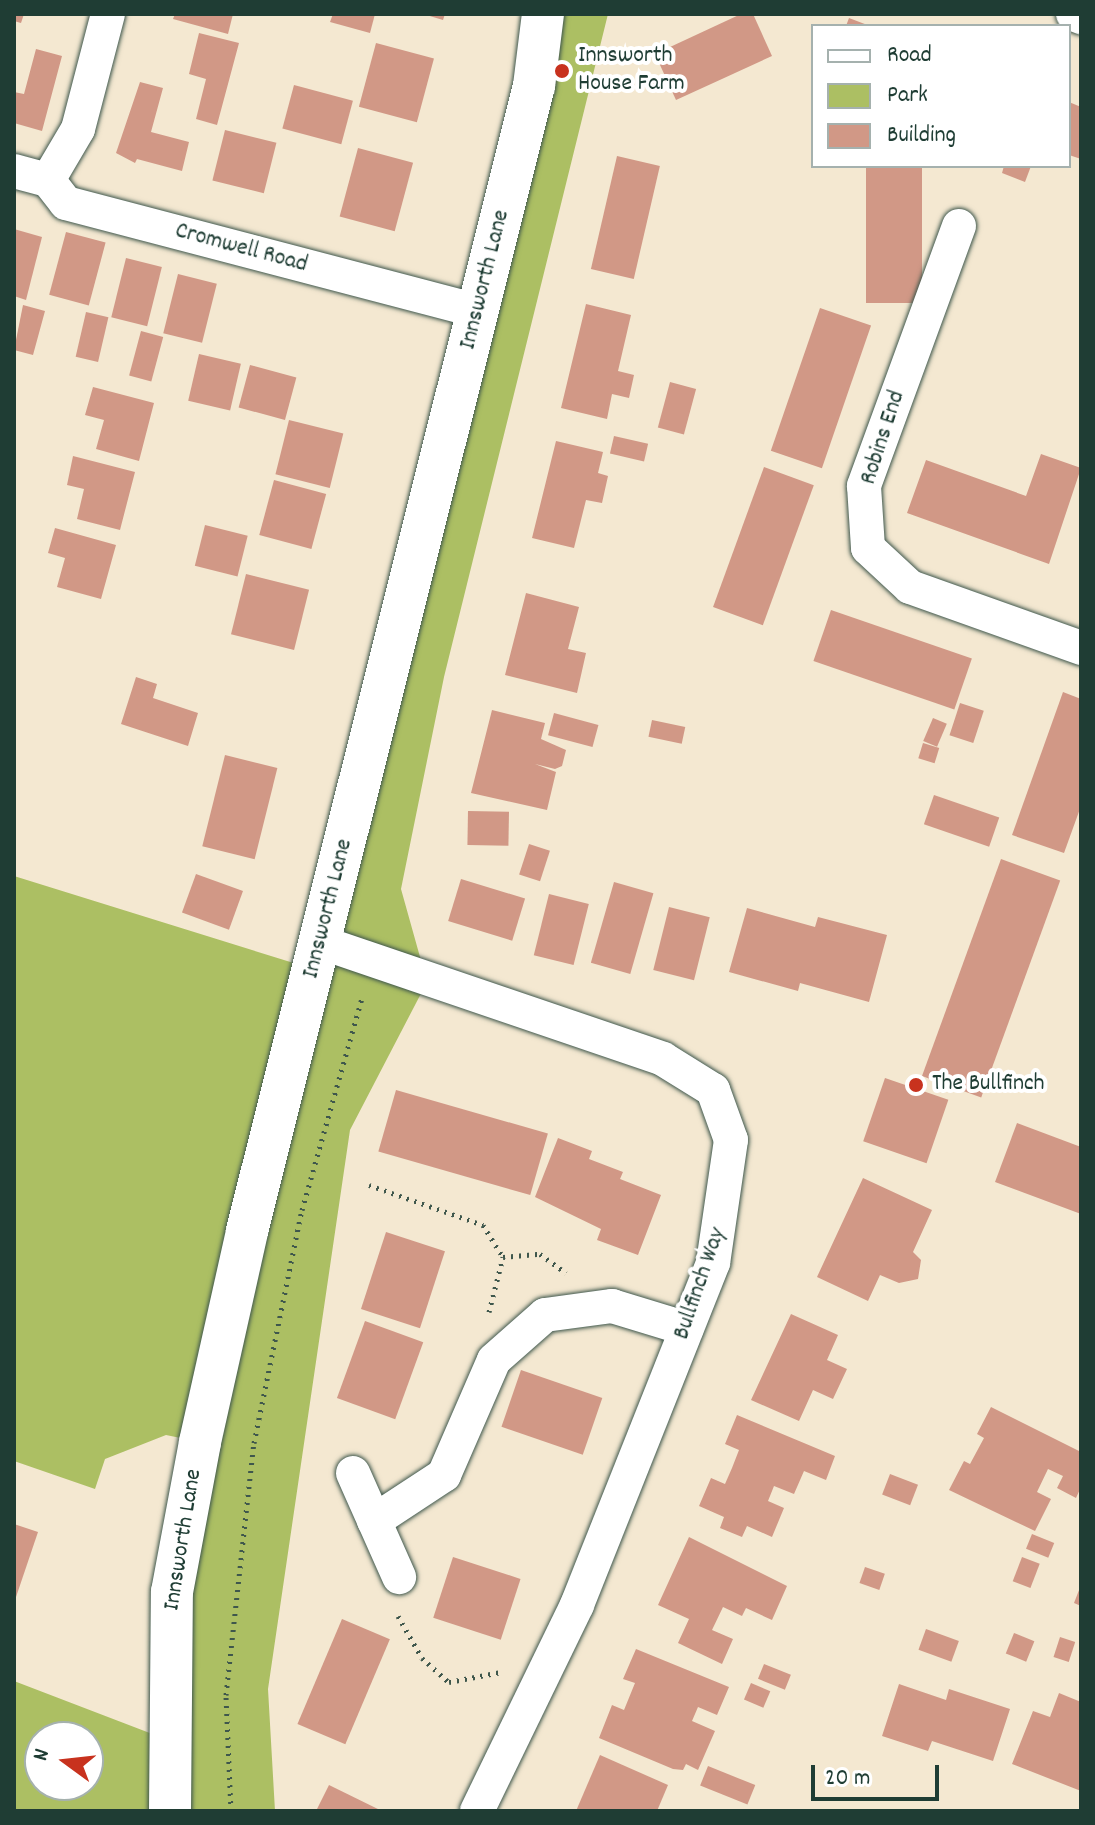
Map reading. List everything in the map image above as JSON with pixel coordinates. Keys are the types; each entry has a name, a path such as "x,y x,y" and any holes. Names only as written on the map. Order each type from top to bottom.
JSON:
{"street":[{"path":"48,180 78,129 108,14"},
{"name":"Innsworth Lane","path":"170,1811 172,1592 247,1231 534,86 543,14"},
{"path":"1073,14 1081,17"},
{"name":"Cromwell Road","path":"14,171 48,180 66,203 479,311"},
{"name":"Robins End","path":"959,226 950,288 864,486 868,548 910,587 1081,648"},
{"name":"Bullfinch Way","path":"320,942 663,1059 713,1090 731,1140 725,1212 713,1263 577,1605 477,1811"},
{"path":"374,1521 444,1475 494,1360 545,1315 612,1306 687,1329"},
{"path":"353,1473 399,1577"}],"path":[{"path":"231,1811 226,1695 254,1443 302,1210 372,960"},
{"path":"369,1185 483,1225 503,1257"},
{"path":"399,1577 393,1606 422,1658 449,1682 546,1667"}],"green space":[{"path":"543,14 608,14 444,677 401,889 427,982 350,1130 268,1689 275,1811 14,1811 14,1681 168,1740 200,1442 166,1435 105,1459 95,1489 14,1461 14,876 313,969"}],"building":[{"path":"14,14 24,14 21,23 14,21"},
{"path":"175,14 233,14 228,34 173,19"},
{"path":"333,14 375,14 370,33 330,22"},
{"path":"423,14 445,14 443,20"},
{"path":"741,14 753,14 772,56 676,100 655,54"},
{"path":"849,18 865,24 847,24"},
{"path":"199,33 239,43 217,125 196,119 206,79 189,74"},
{"path":"376,43 434,59 417,122 359,107"},
{"path":"36,49 62,56 42,131 14,123 14,92 24,94"},
{"path":"140,82 163,88 151,132 189,142 182,171 137,159 135,163 116,153"},
{"path":"294,85 353,101 341,144 282,128"},
{"path":"1071,103 1081,107 1081,159 1071,156"},
{"path":"225,130 276,143 264,193 212,180"},
{"path":"358,148 413,163 395,231 340,217"},
{"path":"617,156 660,166 634,279 591,269"},
{"path":"866,168 922,168 922,303 866,303"},
{"path":"1003,168 1030,168 1025,182 1002,173"},
{"path":"14,229 42,237 26,300 14,296"},
{"path":"66,232 106,243 89,305 49,295"},
{"path":"126,258 162,267 147,326 111,317"},
{"path":"178,274 217,284 202,343 163,333"},
{"path":"586,304 631,315 618,371 634,375 629,398 612,394 607,419 561,408"},
{"path":"23,305 45,311 33,355 14,350"},
{"path":"820,308 871,326 822,468 771,451"},
{"path":"86,312 108,317 98,362 76,357"},
{"path":"141,331 163,337 151,381 129,375"},
{"path":"199,354 241,364 230,410 188,401"},
{"path":"250,365 296,377 285,420 239,408"},
{"path":"670,382 696,389 684,434 658,427"},
{"path":"93,387 154,403 139,461 96,449 104,420 85,415"},
{"path":"289,420 343,434 330,488 275,474"},
{"path":"614,436 648,444 644,461 610,454"},
{"path":"556,441 603,452 598,473 608,476 602,503 586,500 574,548 532,538"},
{"path":"1041,454 1081,468 1049,564 907,513 926,460 1026,496"},
{"path":"73,456 135,472 120,530 77,519 84,489 67,485"},
{"path":"764,467 814,485 763,625 713,607"},
{"path":"274,480 326,494 311,549 259,535"},
{"path":"205,525 248,536 238,576 195,566"},
{"path":"55,528 116,545 101,599 57,587 65,558 48,553"},
{"path":"246,574 309,590 294,650 231,634"},
{"path":"526,593 579,607 568,649 586,653 577,693 505,675"},
{"path":"831,610 972,659 954,710 813,661"},
{"path":"136,677 157,684 153,698 198,713 188,746 121,724"},
{"path":"1063,692 1081,699 1081,806 1064,853 1012,835"},
{"path":"960,703 984,711 973,743 949,735"},
{"path":"492,710 545,723 541,739 566,750 562,766 555,769 535,764 556,772 547,810 471,793"},
{"path":"554,713 598,725 592,747 548,735"},
{"path":"933,718 947,724 937,747 923,741"},
{"path":"652,720 685,727 682,744 648,737"},
{"path":"923,743 939,748 935,763 918,758"},
{"path":"225,755 277,768 255,859 202,846"},
{"path":"934,795 999,817 989,847 924,824"},
{"path":"468,811 509,812 508,846 467,845"},
{"path":"529,844 550,851 540,881 519,874"},
{"path":"1001,859 1060,881 981,1098 922,1076"},
{"path":"196,874 243,891 229,930 182,913"},
{"path":"461,879 525,899 512,941 448,921"},
{"path":"614,882 653,893 630,974 591,963"},
{"path":"549,894 589,904 574,965 534,955"},
{"path":"669,907 710,917 694,980 653,970"},
{"path":"747,908 815,927 818,917 887,935 869,1002 800,983 798,991 729,972"},
{"path":"885,1078 948,1100 927,1163 863,1141"},
{"path":"396,1090 548,1134 530,1195 378,1152"},
{"path":"1017,1123 1081,1147 1081,1214 995,1182"},
{"path":"558,1138 592,1151 589,1159 623,1172 620,1179 661,1195 638,1255 597,1240 601,1229 535,1197"},
{"path":"863,1178 932,1210 913,1252 921,1260 918,1279 899,1283 880,1275 868,1301 817,1277"},
{"path":"386,1232 445,1251 420,1328 361,1309"},
{"path":"791,1314 838,1335 827,1360 847,1369 833,1399 813,1390 799,1421 751,1400"},
{"path":"365,1321 423,1342 395,1419 337,1398"},
{"path":"521,1370 602,1398 583,1455 501,1427"},
{"path":"991,1407 1081,1452 1081,1487 1076,1498 1057,1488 1063,1476 1048,1469 1037,1492 1051,1499 1035,1531 949,1490 964,1461 970,1464 984,1438 977,1434"},
{"path":"737,1415 835,1456 826,1480 804,1471 794,1494 774,1486 768,1501 784,1508 772,1537 747,1526 742,1537 720,1528 724,1517 699,1506 711,1478 725,1484 732,1468 739,1450 725,1444"},
{"path":"890,1474 918,1485 910,1505 882,1495"},
{"path":"14,1524 38,1532 15,1600 14,1600"},
{"path":"1032,1534 1054,1543 1048,1558 1026,1549"},
{"path":"689,1537 787,1586 772,1620 746,1608 742,1616 723,1607 712,1630 733,1639 722,1664 678,1643 689,1619 658,1605"},
{"path":"453,1557 521,1579 501,1640 433,1618"},
{"path":"1022,1557 1040,1564 1030,1588 1013,1581"},
{"path":"865,1567 885,1574 879,1590 859,1583"},
{"path":"1081,1585 1081,1606 1074,1603"},
{"path":"342,1619 390,1639 345,1744 297,1724"},
{"path":"926,1629 959,1641 951,1662 918,1650"},
{"path":"1014,1633 1034,1641 1026,1662 1006,1653"},
{"path":"1060,1637 1075,1642 1069,1662 1054,1657"},
{"path":"636,1649 729,1687 717,1715 698,1707 692,1721 715,1731 698,1770 686,1764 683,1770 673,1769 599,1738 612,1705 624,1710 635,1683 623,1679"},
{"path":"764,1664 791,1675 785,1690 758,1679"},
{"path":"751,1683 770,1691 763,1708 744,1700"},
{"path":"899,1684 946,1700 949,1689 1010,1709 993,1761 932,1741 928,1751 882,1736"},
{"path":"1059,1693 1081,1702 1081,1791 1012,1764 1033,1711 1050,1717"},
{"path":"600,1755 668,1785 657,1811 576,1811"},
{"path":"708,1766 755,1785 747,1805 700,1785"},
{"path":"329,1785 382,1811 316,1811"}],"place":[{"name":"Innsworth House Farm","path":"562,71"},
{"name":"The Bullfinch","path":"916,1085"}]}
